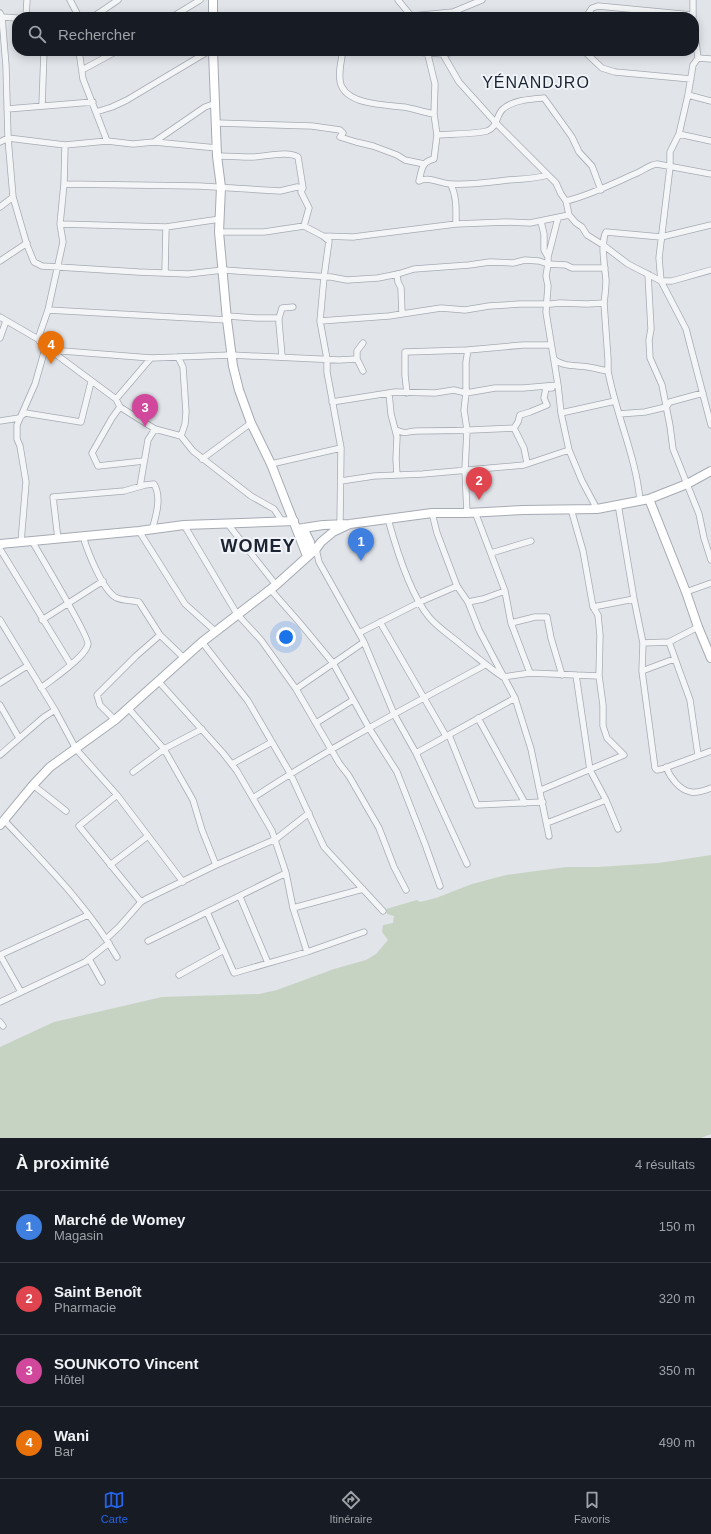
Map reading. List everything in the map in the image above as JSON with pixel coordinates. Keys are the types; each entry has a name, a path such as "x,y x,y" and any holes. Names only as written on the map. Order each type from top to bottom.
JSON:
{"main road":[{"path":"213,0 213,12"},
{"path":"214,56 217,152 221,187 219,232 231,355 238,390 251,423 298,526 310,542 312,553"},
{"path":"0,544 152,530 184,525 282,521 298,526 340,523 350,524 432,513 597,509 649,499 687,484 711,471"},
{"path":"649,499 711,658"},
{"path":"2,822 50,767 116,720 202,642 273,587 312,553 321,542 333,532 350,524"}],"street":[{"path":"26,12 27,0"},
{"path":"70,0 76,12"},
{"path":"100,12 118,0"},
{"path":"180,12 200,0"},
{"path":"398,0 408,12"},
{"path":"453,12 482,0"},
{"path":"692,12 693,0"},
{"path":"589,12 592,8 598,6 654,12"},
{"path":"12,17 1,15 3,67 8,109 8,138 13,197 34,262 42,266 188,274 223,270 348,280 378,278 414,269 490,262 513,263 525,260 566,265 572,268 605,268"},
{"path":"42,106 44,56"},
{"path":"79,56 87,90 107,141"},
{"path":"82,70 108,56"},
{"path":"96,112 127,100 201,56"},
{"path":"341,56 340,82 342,88 347,93 360,100 382,106 405,107 434,114"},
{"path":"428,56 435,84 434,114 437,134 434,160 428,161 424,164 419,182 432,179 450,184 533,179 548,175"},
{"path":"444,56 459,82 496,123 556,183 566,201 569,215 582,227 587,235 628,264 661,281 672,281 711,270"},
{"path":"589,56 602,68 615,72 691,79"},
{"path":"711,59 698,58 693,65 679,134 670,152 670,167 659,258 661,281 686,329 711,424"},
{"path":"688,95 711,101"},
{"path":"437,134 488,130 496,123 501,110 512,103 544,98 572,137 579,152 592,166 601,190"},
{"path":"8,109 92,102"},
{"path":"154,142 205,107 216,102"},
{"path":"217,123 312,126 340,130 343,133 340,137 372,146 397,155 405,160 424,164"},
{"path":"679,134 711,140"},
{"path":"0,142 8,138 65,145 107,141 134,144 154,142 252,157 282,154 295,155 299,159 303,188 301,192 309,208 304,226"},
{"path":"38,339 54,287 63,242 60,224 64,184 65,145"},
{"path":"566,201 601,190 652,165 711,174"},
{"path":"64,184 221,187 280,191 297,187 303,188"},
{"path":"450,184 453,190 456,207 456,224"},
{"path":"0,207 13,197"},
{"path":"323,236 353,237 456,224 506,222 530,223 541,222 569,215"},
{"path":"558,218 548,257 546,276 548,286 546,312 550,331 550,345 553,350 561,413 569,450 582,481 597,509"},
{"path":"60,224 166,227 220,219"},
{"path":"541,222 544,234 544,250 548,257"},
{"path":"640,501 632,455 615,402 608,371 604,303 606,282 603,245 604,236 606,232 661,237 711,225"},
{"path":"219,232 264,232 304,226 323,236 329,241 320,321 327,359 327,372 341,448 340,523"},
{"path":"165,273 166,227"},
{"path":"0,261 27,243"},
{"path":"397,274 400,288 402,314"},
{"path":"648,274 651,329 649,340 650,358 662,385 673,449 699,514 704,538 711,560"},
{"path":"320,321 348,320 441,308 465,310 489,306 520,304 604,303"},
{"path":"282,356 279,323 281,308 293,307"},
{"path":"48,310 227,318 280,318"},
{"path":"0,317 38,339 47,350 116,399 120,406 155,429 182,436 193,451 202,459 251,496 274,509 282,521"},
{"path":"0,338 6,321"},
{"path":"363,342 358,351 357,359 363,371"},
{"path":"407,392 405,352 468,350 522,345 550,345"},
{"path":"47,350 151,358 231,355 357,359"},
{"path":"21,542 26,492 20,446 17,439 17,425 35,384 47,350"},
{"path":"468,350 464,410 467,430 465,470 471,513 491,553 505,591 511,623 530,673"},
{"path":"178,357 183,366 186,412 182,436"},
{"path":"116,399 151,358"},
{"path":"554,359 557,362 577,366 587,366 608,371"},
{"path":"0,421 19,418 26,413 81,422 91,382"},
{"path":"332,402 395,392 435,393 454,390 466,393 495,388 558,386"},
{"path":"514,428 520,415 547,405 544,398 546,388 558,386"},
{"path":"389,393 396,430 397,475"},
{"path":"619,414 645,412 666,408 670,402 703,393"},
{"path":"561,413 615,402"},
{"path":"120,406 92,453 98,466 144,460"},
{"path":"202,459 251,423"},
{"path":"396,430 404,434 415,431 439,432 514,428"},
{"path":"514,428 524,448 527,463"},
{"path":"140,486 148,440 155,429"},
{"path":"271,464 341,448"},
{"path":"341,481 374,476 465,470 527,463 569,450"},
{"path":"58,539 53,497 124,491 140,486 154,484 158,490 152,530"},
{"path":"618,504 634,599 644,643 642,670 655,768 657,770 711,751"},
{"path":"541,790 624,755 612,743 605,733 599,676 600,635 598,615 593,607 583,551 571,509"},
{"path":"432,513 437,532 457,586 468,602 479,630 515,698 531,749 541,790 549,836"},
{"path":"388,519 406,575 429,617 442,630 485,665 503,676 530,673 599,676"},
{"path":"227,523 299,622 333,663 369,728 397,772 440,886"},
{"path":"184,525 237,614 261,640 296,689 343,769 349,776 378,828 394,867 406,890"},
{"path":"139,531 185,604 215,631"},
{"path":"82,536 90,559 110,592 117,598 139,602 160,635 184,658"},
{"path":"491,553 531,541"},
{"path":"32,542 68,604 88,644 85,651 71,665 41,688"},
{"path":"0,549 42,620 71,665"},
{"path":"312,553 319,562 364,642 394,714 416,753 467,864"},
{"path":"42,620 103,581"},
{"path":"686,592 711,583"},
{"path":"359,633 420,602 457,586"},
{"path":"468,602 483,599 505,591"},
{"path":"593,607 634,599"},
{"path":"511,623 536,617 547,617 551,638 562,675"},
{"path":"0,620 55,710 76,749 117,795 183,882"},
{"path":"380,622 447,735 477,806 543,802"},
{"path":"644,643 669,642 698,627"},
{"path":"116,720 100,705 97,695 136,656 160,635"},
{"path":"202,642 248,701 290,773 324,846 383,911"},
{"path":"296,689 364,642"},
{"path":"669,642 690,700 698,755"},
{"path":"642,670 674,659"},
{"path":"253,798 290,773 394,714 485,665"},
{"path":"0,683 27,666"},
{"path":"576,675 590,770 606,800 618,830"},
{"path":"159,682 232,764 276,839 286,873 293,908 307,952"},
{"path":"416,753 515,698"},
{"path":"316,723 353,700"},
{"path":"0,705 19,738"},
{"path":"129,709 164,749 196,806 202,830 216,866"},
{"path":"0,755 44,717 55,710"},
{"path":"478,718 525,803"},
{"path":"133,772 164,749 202,729"},
{"path":"232,764 272,742"},
{"path":"666,767 670,775 683,788 691,792 711,788"},
{"path":"33,785 66,811"},
{"path":"117,795 79,826 141,902"},
{"path":"546,823 606,800"},
{"path":"0,1002 89,959 108,941 141,902 276,839 309,813"},
{"path":"2,822 72,894 108,941 117,957"},
{"path":"110,865 148,836"},
{"path":"148,941 286,873"},
{"path":"293,908 363,889"},
{"path":"240,897 268,963"},
{"path":"207,912 234,973 307,952 364,932"},
{"path":"21,992 0,955 88,915"},
{"path":"179,975 224,950"},
{"path":"89,959 102,982"}],"green space":[{"path":"711,855 711,1134 701,1138 0,1138 0,1047 54,1022 162,997 259,994 277,990 334,969 366,960 376,954 388,940 382,932 383,925 393,923 394,916 387,914 386,909 417,900 420,902 436,898 472,884 506,875 566,867 598,867 659,863"}],"place":[{"name":"Wani","path":"51,364"},
{"name":"SOUNKOTO Vincent","path":"145,427"},
{"name":"Saint Benoît","path":"479,500"},
{"name":"Marché de Womey","path":"361,561"}],"district":[{"name":"YÉNANDJRO","path":"536,82"},
{"name":"WOMEY","path":"258,546"}]}
